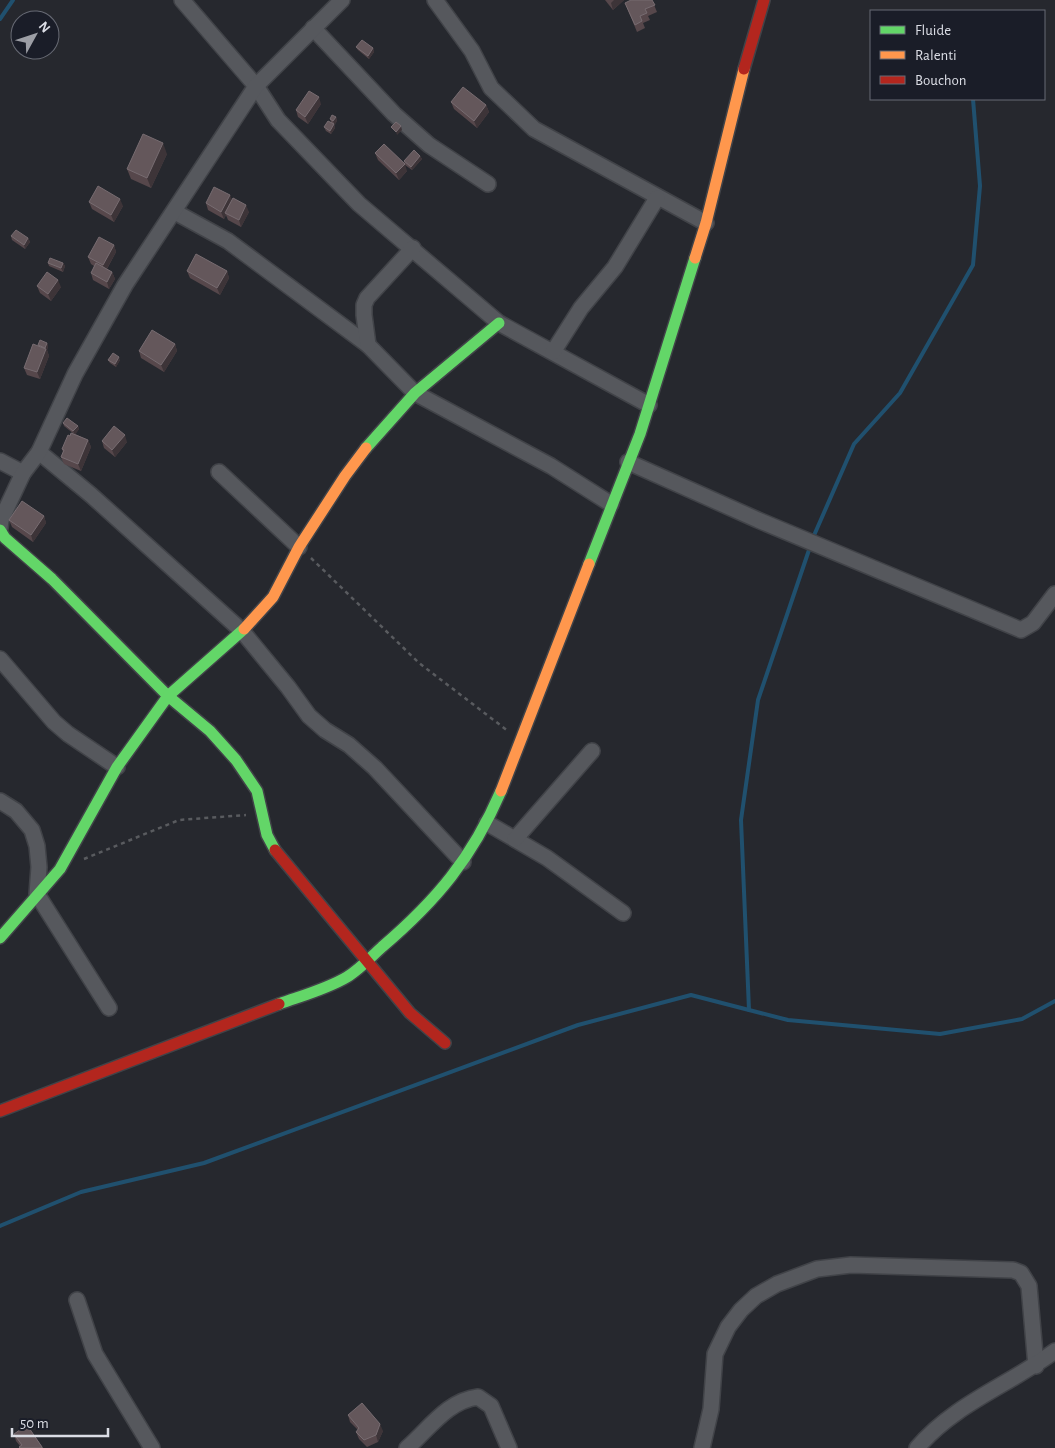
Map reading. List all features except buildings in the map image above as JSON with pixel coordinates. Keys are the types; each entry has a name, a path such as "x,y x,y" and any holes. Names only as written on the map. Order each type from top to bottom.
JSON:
{"street":[{"path":"182,0 256,86 278,120 349,195 499,323 649,405"},
{"path":"342,0 256,86 100,327 75,374 39,452 23,473 1,520 0,529 5,538 52,579 168,696 210,731 236,760 257,791 267,835 275,850 410,1013 445,1042"},
{"path":"435,0 472,51 491,88 534,129 657,198 706,223"},
{"path":"0,1111 347,977 414,920 441,892 464,862 487,823 521,742 649,405 706,223 744,70 764,0"},
{"path":"314,28 394,114 429,145 488,184"},
{"path":"553,352 581,308 615,267 657,198"},
{"path":"175,212 228,241 368,345 415,393 551,466 611,504"},
{"path":"368,345 364,305 367,298 413,248"},
{"path":"0,938 60,870 117,767 168,696 242,631 272,597 300,547 345,476 379,431 415,393 499,323"},
{"path":"39,452 92,495 242,631 309,716 325,730 349,744 375,768 464,862"},
{"path":"0,461 23,473"},
{"path":"628,462 758,520 1021,630 1034,623 1055,594"},
{"path":"219,472 300,547"},
{"path":"0,659 54,722 68,734 117,767"},
{"path":"515,839 592,751"},
{"path":"0,801 16,811 32,830 38,860 37,894 109,1008"},
{"path":"487,823 547,858 623,913"},
{"path":"702,1448 711,1409 715,1354 728,1327 756,1296 777,1284 817,1269 851,1265 1005,1269 1021,1273 1029,1286 1036,1366"},
{"path":"77,1300 95,1354 152,1448"},
{"path":"917,1448 936,1427 974,1400 1036,1366 1055,1352"},
{"path":"408,1448 440,1414 465,1399 478,1397 491,1406 509,1448"}],"path":[{"path":"300,547 419,663 521,742"},
{"path":"60,870 179,820 262,813"}],"waterway":[{"path":"0,19 13,0"},
{"path":"812,540 854,444 900,393 973,265 980,186 973,100"},
{"path":"749,1010 741,820 758,700 810,547"},
{"path":"0,1226 81,1192 204,1163 578,1025 691,995 788,1020 940,1034 1022,1019 1055,1001"}],"traffic: fast":[{"path":"589,564 640,434 695,258"},
{"path":"366,448 415,393 499,323"},
{"path":"0,530 5,538 52,579 168,696 210,731 236,760 257,791 267,835 275,850"},
{"path":"0,938 60,869 117,767 168,696 244,629"},
{"path":"279,1004 322,989 347,977 402,930 436,895 465,857 478,837 501,791"}],"traffic: slow":[{"path":"695,258 706,223 744,69"},
{"path":"244,629 273,597 299,547 345,476 366,448"},
{"path":"501,791 589,564"}],"traffic: jam":[{"path":"744,69 764,0"},
{"path":"275,850 410,1013 445,1043"},
{"path":"0,1111 279,1004"}]}
